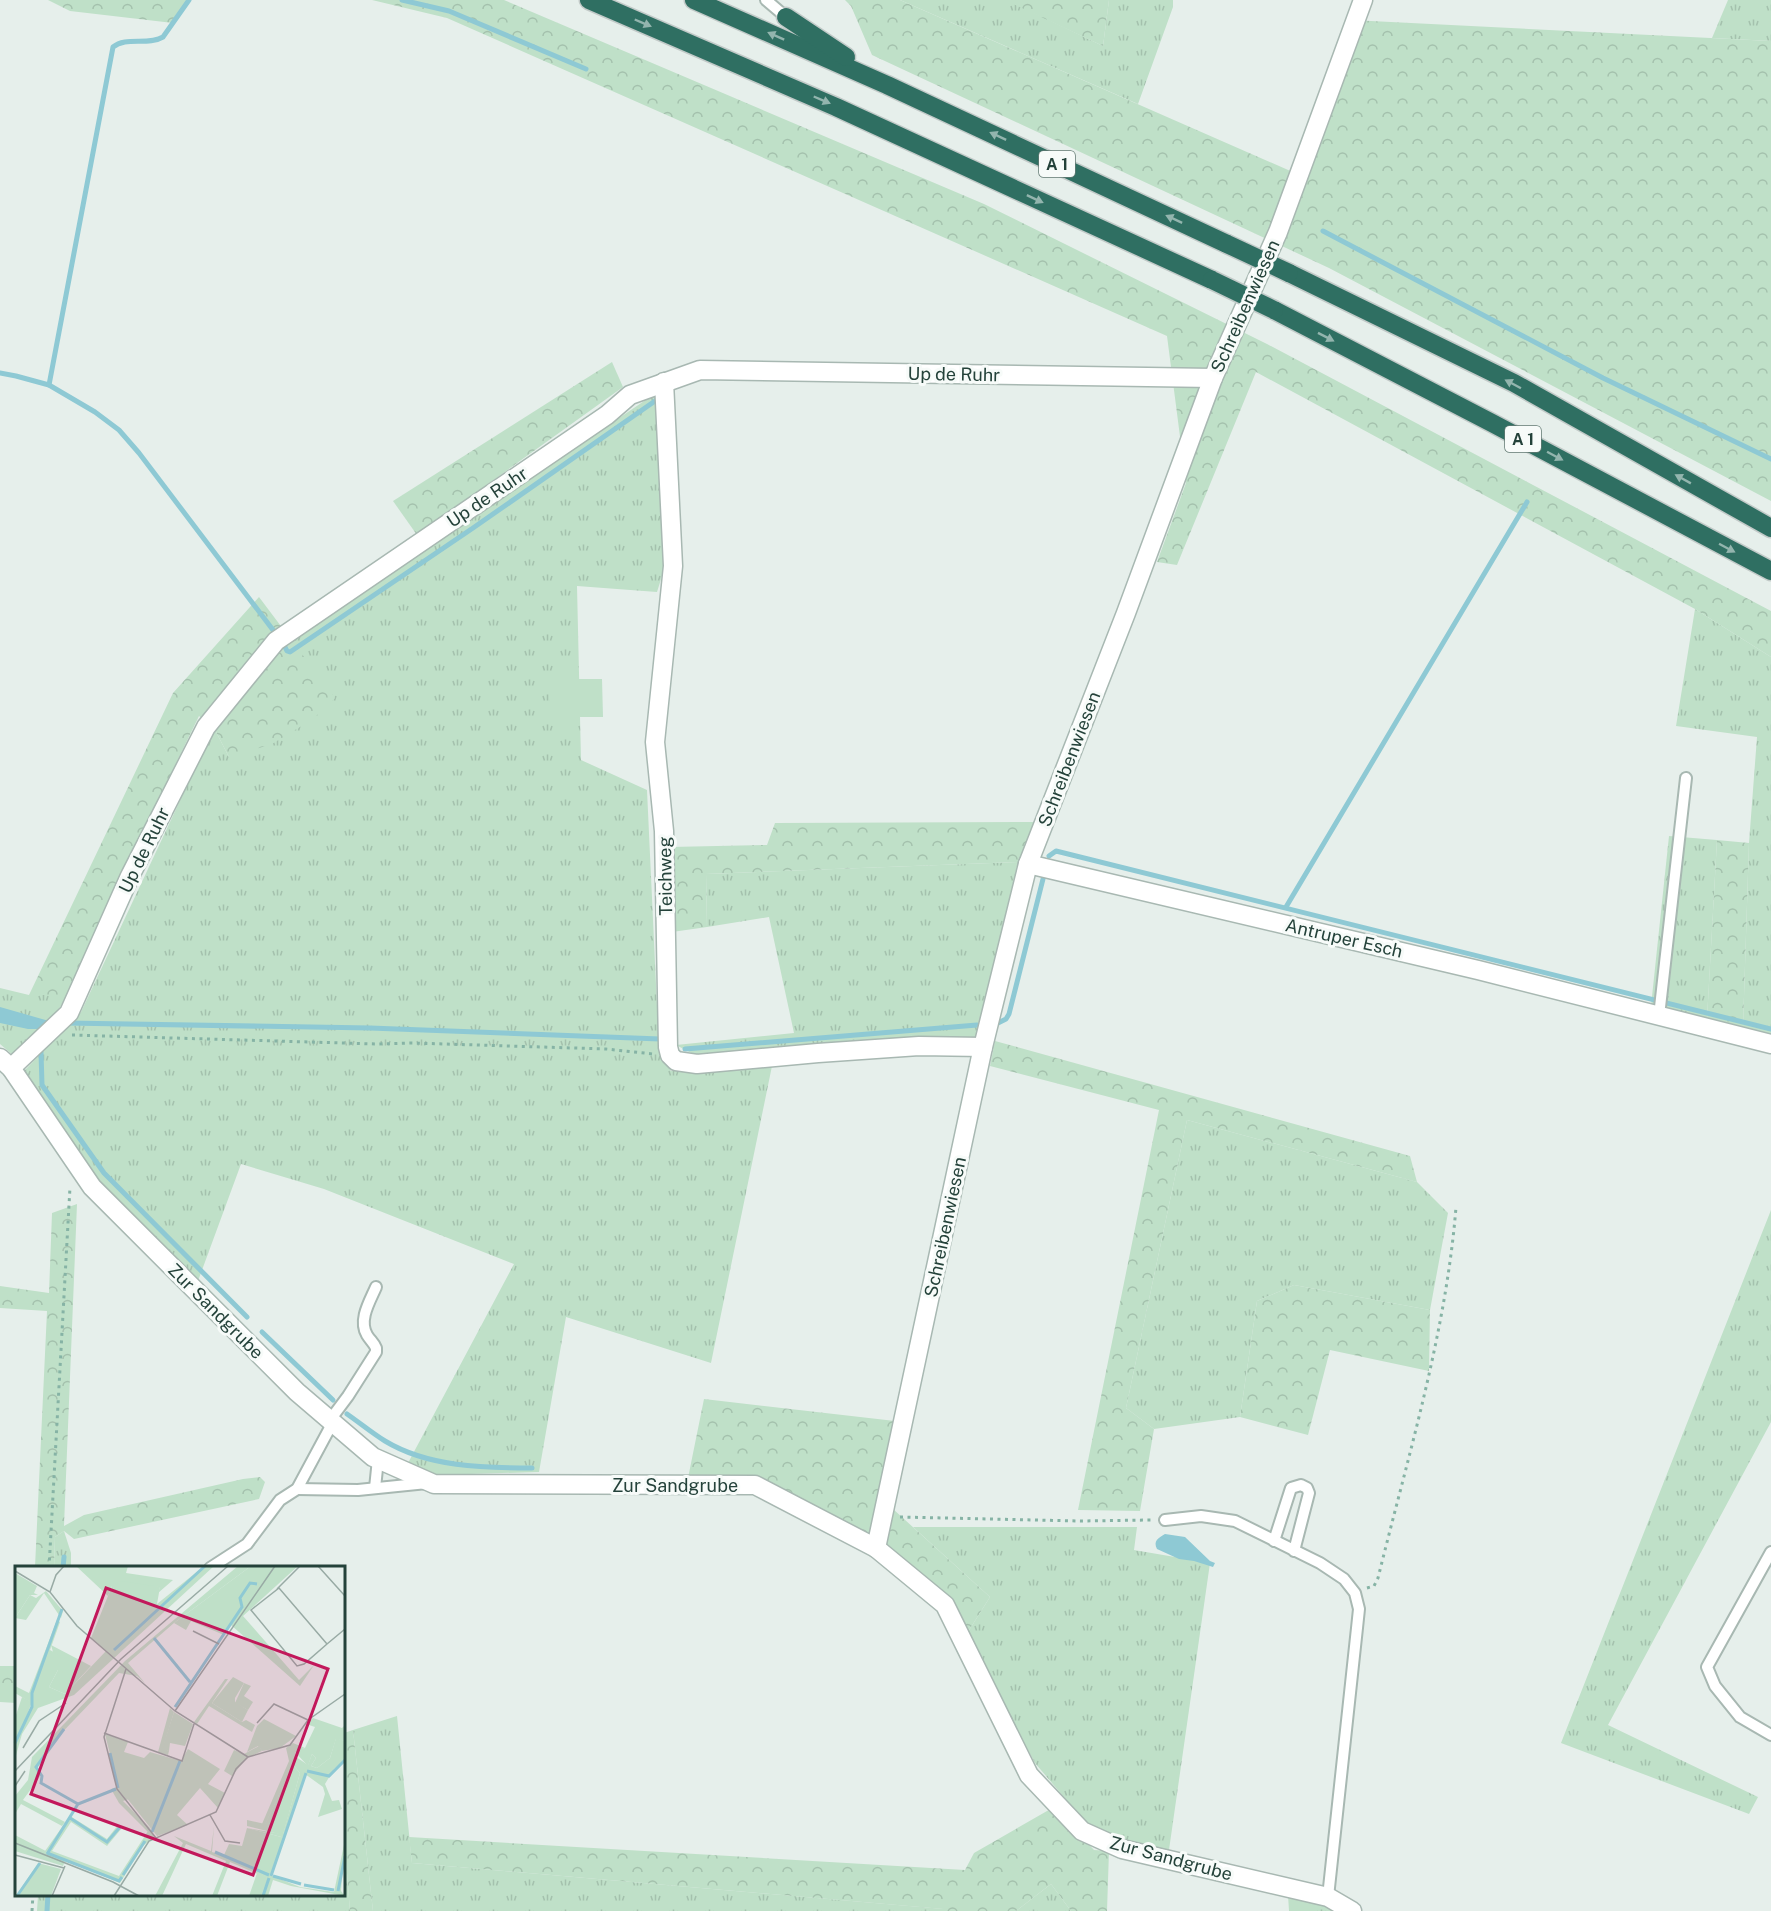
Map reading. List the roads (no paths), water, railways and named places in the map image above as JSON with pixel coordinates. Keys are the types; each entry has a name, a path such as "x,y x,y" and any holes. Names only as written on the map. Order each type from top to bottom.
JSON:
{"highway":[{"name":"A 1","path":"589,0 836,106 1212,280 1492,423 1771,571"},
{"name":"A 1","path":"694,0 887,85 1290,273 1514,383 1771,528"},
{"path":"786,17 887,85"}],"street":[{"name":"Schreibenwiesen","path":"876,1548 983,1047 1028,864 1126,613 1213,378 1278,232 1363,0"},
{"name":"Up de Ruhr","path":"6,1063 48,1034 69,1013 130,876 206,727 276,641 608,415 630,395 700,370 1213,378"},
{"name":"Teichweg","path":"664,382 673,566 655,742 664,831 670,1055 676,1061 697,1064 919,1046 983,1047"},
{"name":"Antruper Esch","path":"1028,864 1478,970 1771,1044"},
{"name":"Zur Sandgrube","path":"6,1063 92,1187 297,1392 373,1457 434,1484 755,1485 876,1548 945,1605 1029,1774 1082,1831 1122,1849 1328,1897 1352,1911"}],"lane":[{"path":"766,0 786,17"},
{"path":"1659,1016 1686,778"},
{"path":"213,1566 247,1544 280,1500 297,1489 331,1421 376,1352 376,1347 368,1337 364,1325 364,1315 376,1287"},
{"path":"375,1488 378,1460"},
{"path":"297,1489 358,1490 430,1482"},
{"path":"1274,1541 1291,1488 1301,1485 1307,1488 1309,1493 1294,1551"},
{"path":"1165,1520 1201,1516 1236,1521 1320,1563 1344,1579 1355,1593 1359,1610 1328,1897"},
{"path":"1771,1552 1707,1667 1715,1686 1740,1717 1771,1735"}],"water":[{"path":"0,1007 49,1021 40,1029 0,1023"},
{"path":"1165,1534 1185,1537 1215,1563 1213,1567 1179,1559 1157,1549 1157,1540"}],"waterway":[{"path":"49,385 113,47 124,42 151,41 163,37 189,0"},
{"path":"402,0 449,11 586,69"},
{"path":"1323,231 1603,378 1771,459"},
{"path":"0,373 49,385 95,412 119,430 139,453 276,634"},
{"path":"285,647 290,652 655,401"},
{"path":"1286,907 1527,502"},
{"path":"1049,856 1056,851 1771,1029"},
{"path":"998,1023 1006,1019 1009,1014 1043,879"},
{"path":"66,1023 370,1028 660,1039"},
{"path":"685,1049 977,1025"},
{"path":"41,1052 42,1085 104,1173 247,1317"},
{"path":"262,1332 333,1400"},
{"path":"347,1414 385,1441 419,1456 456,1464 532,1468"},
{"path":"63,1566 64,1557"},
{"path":"47,1911 48,1896"}]}
